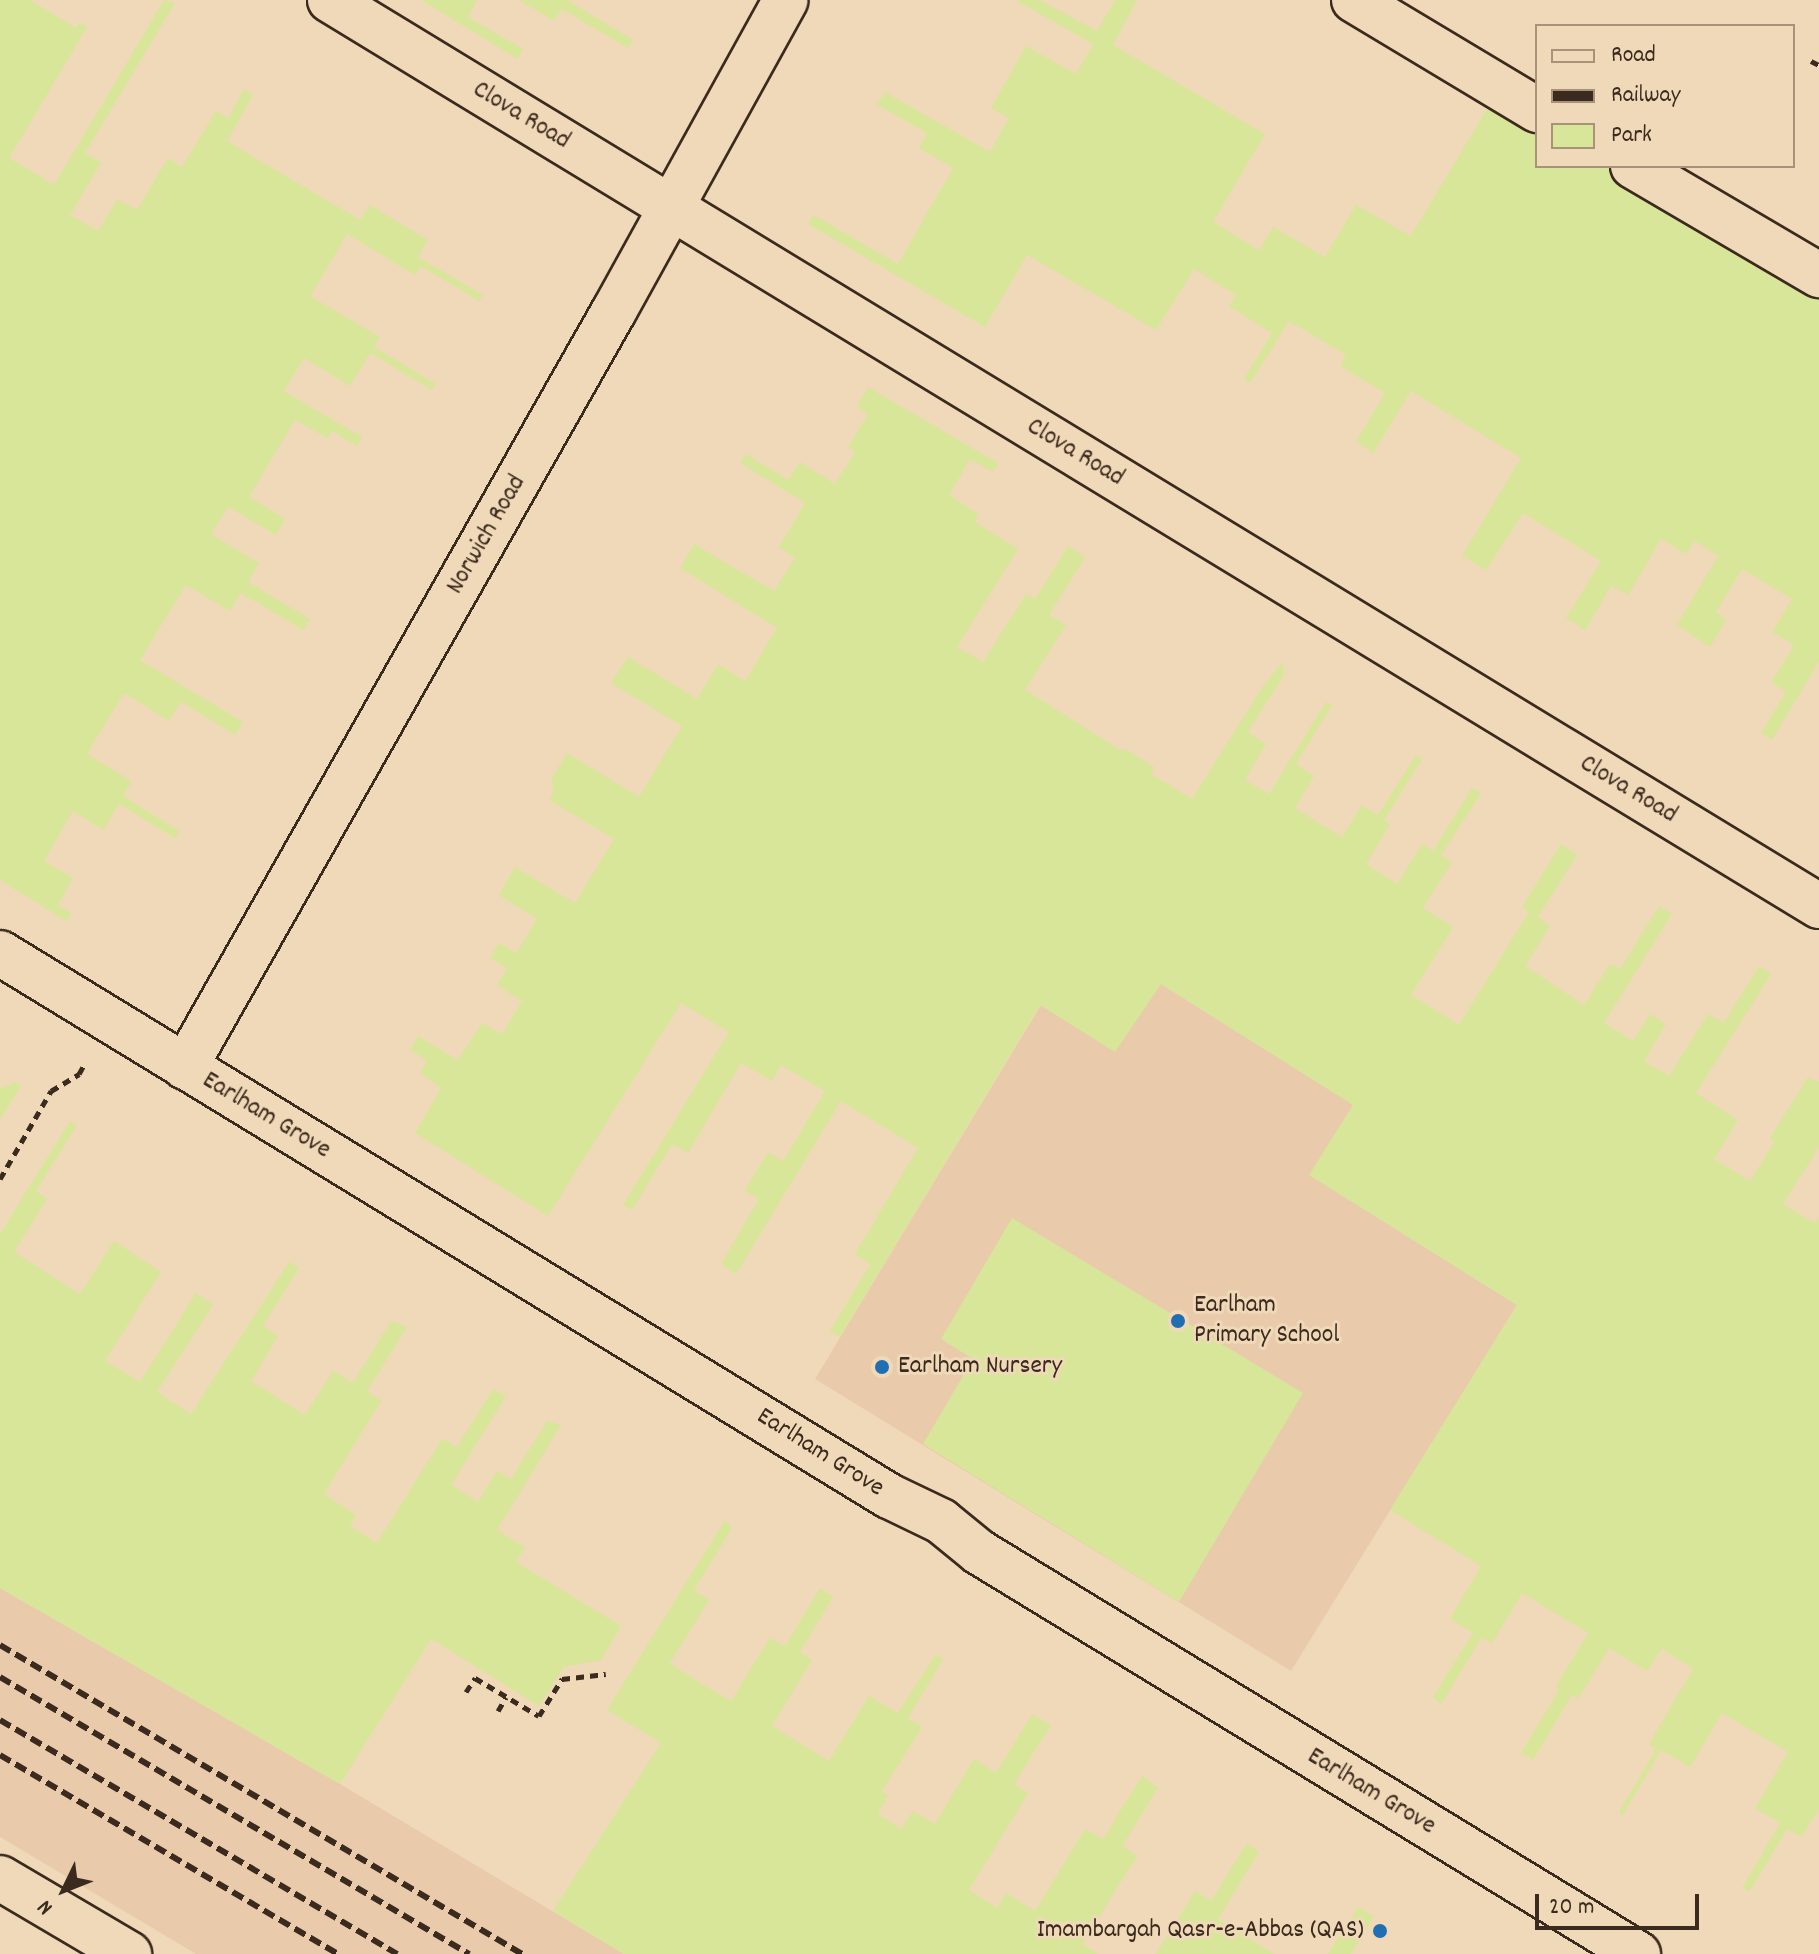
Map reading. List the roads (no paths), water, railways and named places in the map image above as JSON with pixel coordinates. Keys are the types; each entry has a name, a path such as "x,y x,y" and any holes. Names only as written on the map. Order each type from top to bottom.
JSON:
{"street":[{"name":"Clova Road","path":"330,0 1819,906"},
{"name":"Norwich Road","path":"185,1067 786,0"},
{"path":"1354,0 1470,76 1535,109"},
{"path":"1636,168 1819,275"},
{"name":"Earlham Grove","path":"0,953 889,1496 941,1521 979,1552 1638,1954"},
{"path":"2,1884 129,1954"}],"railway":[{"path":"0,1645 522,1954"},
{"path":"0,1677 469,1954"},
{"path":"0,1720 397,1954"},
{"path":"0,1755 338,1954"}],"place":[{"name":"Earlham Primary School","path":"1178,1321"},
{"name":"Earlham Nursery","path":"882,1367"},
{"name":"Imambargah Qasr-e-Abbas (QAS)","path":"1380,1931"}]}
